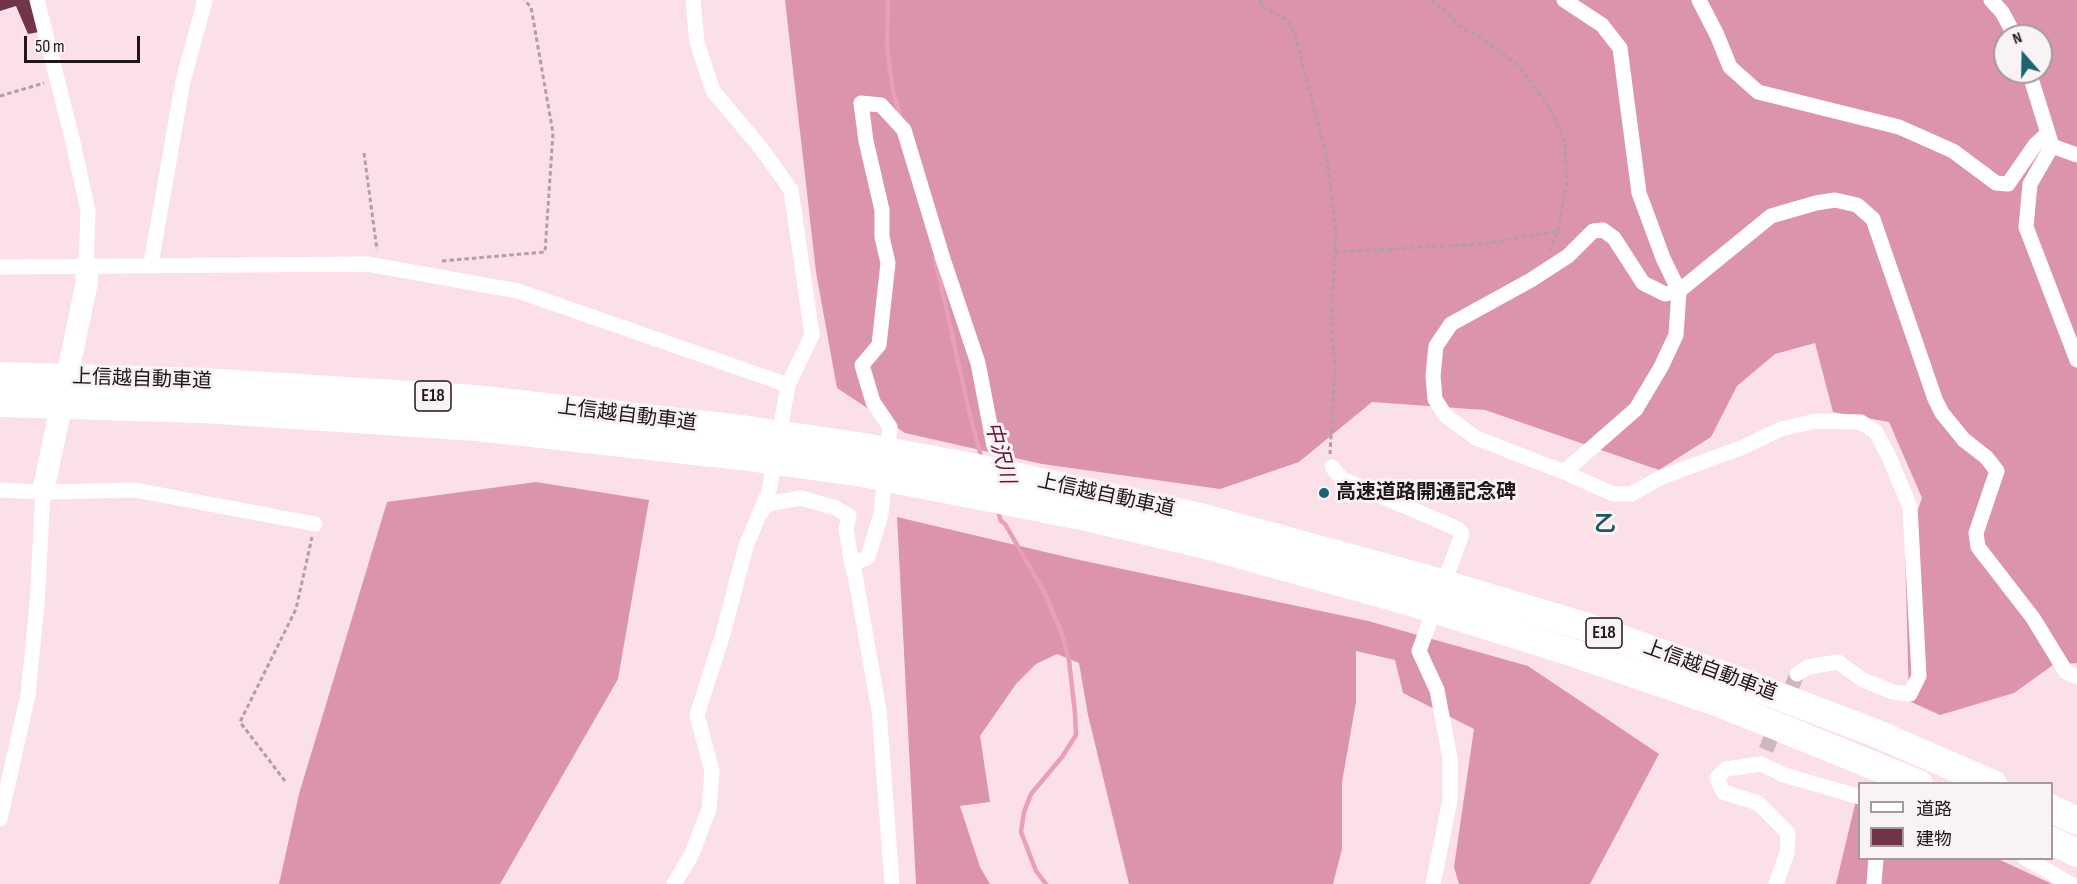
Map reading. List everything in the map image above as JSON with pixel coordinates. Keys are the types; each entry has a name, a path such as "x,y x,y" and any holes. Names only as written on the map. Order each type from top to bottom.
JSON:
{"highway":[{"name":"上信越自動車道","path":"0,375 203,382 474,399 675,421 864,460"},
{"name":"上信越自動車道","path":"0,403 215,410 477,427 719,453 977,468 1203,531 1411,602 1577,654 1722,704 1917,782"},
{"name":"上信越自動車道","path":"1203,531 1420,577 1587,627 1764,690 1873,732 1991,782"},
{"path":"2053,809 2077,821"},
{"path":"2053,841 2077,853"}],"street":[{"path":"0,819 28,696 43,492 86,274 88,211 37,0"},
{"path":"151,264 183,81 206,0"},
{"path":"674,884 691,856 709,809 712,771 697,715 723,634 746,546 769,491 788,385 812,335 791,190 761,148 713,91 697,42 693,0"},
{"path":"1564,0 1602,25 1620,48 1639,193 1679,291 1676,335 1661,367 1636,409 1564,472"},
{"path":"1699,0 1730,67 1758,92 1899,127 1953,150 1996,183 2008,184 2035,145 2050,140 2077,155"},
{"path":"1991,0 2002,12 2008,24"},
{"path":"2033,84 2050,140 2030,184 2026,227 2077,360"},
{"path":"852,565 868,557 880,514 890,427 873,402 862,365 879,345 888,263 882,237 882,210 861,103 881,105 904,130 943,259 978,363 994,446"},
{"path":"1797,674 1808,667 1838,662 1863,680 1893,692 1910,694 1919,676 1910,507 1876,432 1861,422 1816,421 1781,429 1741,448 1662,477 1631,494 1613,494 1564,472 1476,438 1445,415 1435,399 1433,376 1436,346 1451,324 1541,274 1568,256 1593,231 1603,231 1614,238 1643,283 1665,294 1679,291 1772,216 1835,200 1857,205 1873,219 1942,414 1964,440 1986,457 1997,471 1976,533 1978,547 2033,618 2066,672 2077,677"},
{"path":"0,267 86,274 151,264 367,264 518,291 788,385"},
{"path":"1332,468 1342,479 1458,529 1462,534 1419,651 1437,690 1450,759 1450,801 1433,884"},
{"path":"0,490 43,492 135,490 315,524"},
{"path":"746,546 767,504 801,498 836,508 849,516 846,529 879,710 892,884"},
{"path":"1776,884 1787,853 1788,833 1758,803 1723,792 1717,778 1726,769 1764,757 1784,775 1858,796"},
{"path":"1874,884 1876,860"},
{"path":"2029,860 2071,884"}],"path":[{"path":"439,261 545,252 553,133 531,7 524,0"},
{"path":"1260,0 1261,6 1288,21 1294,35 1327,159 1336,232 1330,321 1335,377 1329,448 1332,468"},
{"path":"1431,0 1447,12 1459,26 1481,38 1518,64 1550,108 1565,142 1567,183 1558,231 1541,274"},
{"path":"0,96 57,79"},
{"path":"364,153 380,267"},
{"path":"1335,252 1484,244 1558,231"},
{"path":"285,781 240,722 296,609 315,524"}],"shaded area":[{"path":"785,0 2077,0 2077,663 2053,665 2014,693 1940,715 1909,701 1905,546 1922,498 1889,422 1833,412 1815,343 1775,354 1737,386 1711,437 1659,470 1485,410 1372,402 1299,462 1220,489 1042,464 905,433 837,388 816,272"},
{"path":"536,482 649,500 618,679 500,884 279,884 299,794 387,502"},
{"path":"897,517 1075,559 1368,621 1528,666 1659,754 1590,884 1459,884 1454,867 1474,729 1403,693 1395,660 1356,651 1356,702 1342,782 1342,849 1333,884 1129,884 1088,715 1079,663 1057,654 1036,664 1016,684 980,736 990,802 960,806 980,867 990,884 916,884"},
{"path":"1857,796 1858,860 2000,860 2052,884 1836,884"}],"building":[{"path":"0,0 34,0 45,31 28,34 16,6 0,11"}],"waterway":[{"name":"中沢川","path":"888,0 887,48 893,90 901,119"},
{"name":"中沢川","path":"935,258 982,460"},
{"name":"中沢川","path":"997,508 1001,521 1005,524 1043,590 1061,631 1069,660 1076,735 1062,757 1031,794 1024,812 1021,832 1036,871 1046,884"}],"tunnel":[{"path":"1766,750 1797,674"}],"place":[{"name":"高速道路開通記念碑","path":"1324,493"}],"district":[{"name":"乙","path":"1605,525"}]}
